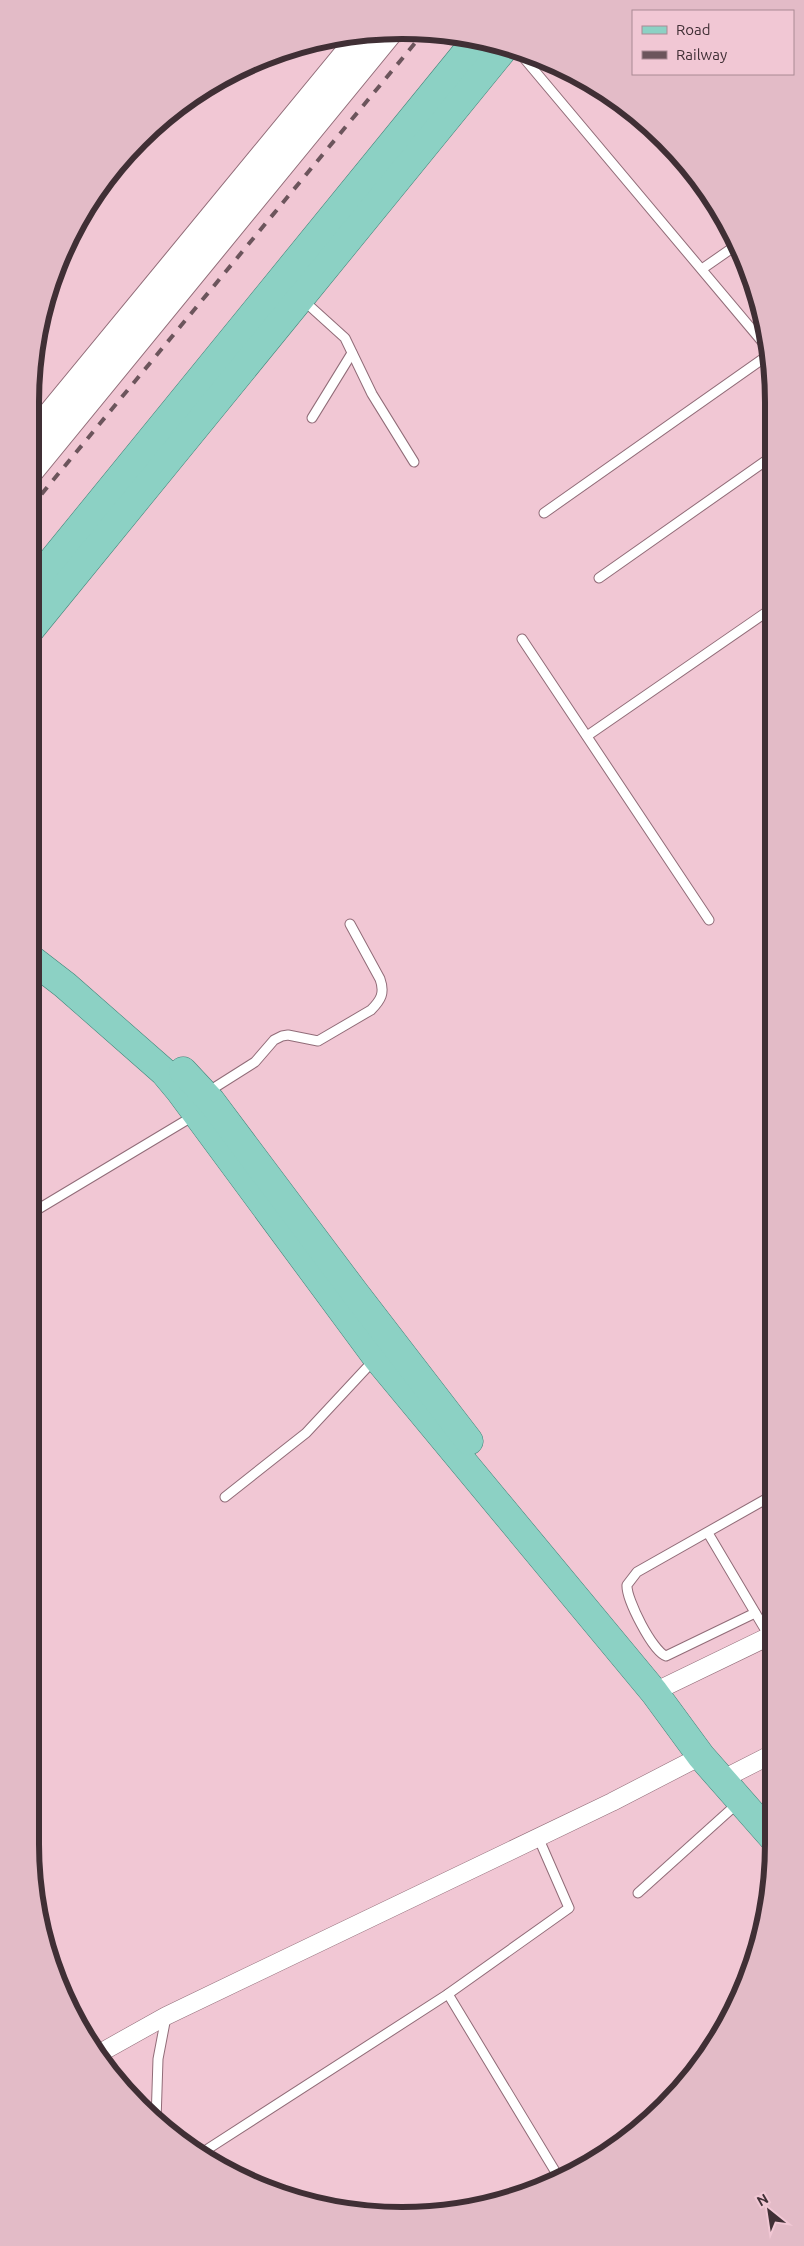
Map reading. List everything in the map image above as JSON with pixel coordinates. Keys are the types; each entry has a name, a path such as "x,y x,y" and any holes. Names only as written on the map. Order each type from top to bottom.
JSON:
{"main road":[{"path":"39,577 472,46"},
{"path":"39,619 501,52"},
{"path":"39,948 126,1018 377,1358 660,1688 701,1756 728,1776 765,1810"},
{"path":"39,965 65,985 164,1072 355,1293 728,1776 740,1801 765,1830"}],"street":[{"path":"39,461 384,40"},
{"path":"39,428 357,42"},
{"path":"660,1688 765,1638"},
{"path":"104,2051 166,2016 612,1802 701,1756"},
{"path":"728,1776 765,1758"}],"lane":[{"path":"526,61 759,339"},
{"path":"702,269 731,249"},
{"path":"300,298 345,338 372,394 414,462"},
{"path":"312,418 352,353"},
{"path":"544,513 762,358"},
{"path":"599,578 765,461"},
{"path":"587,736 765,613"},
{"path":"522,640 709,920"},
{"path":"39,1209 165,1133 256,1062 274,1040 288,1035 318,1041 327,1038 371,1010 379,1002 383,987 350,924"},
{"path":"225,1497 306,1433 377,1358"},
{"path":"756,1613 666,1656 661,1654 656,1647 629,1601 627,1584 638,1572 765,1500"},
{"path":"708,1533 765,1626"},
{"path":"638,1893 740,1801"},
{"path":"206,2150 448,1994 569,1908 538,1837"},
{"path":"448,1994 556,2173"},
{"path":"156,2112 158,2059 166,2016"}],"railway":[{"path":"39,497 418,40"}]}
